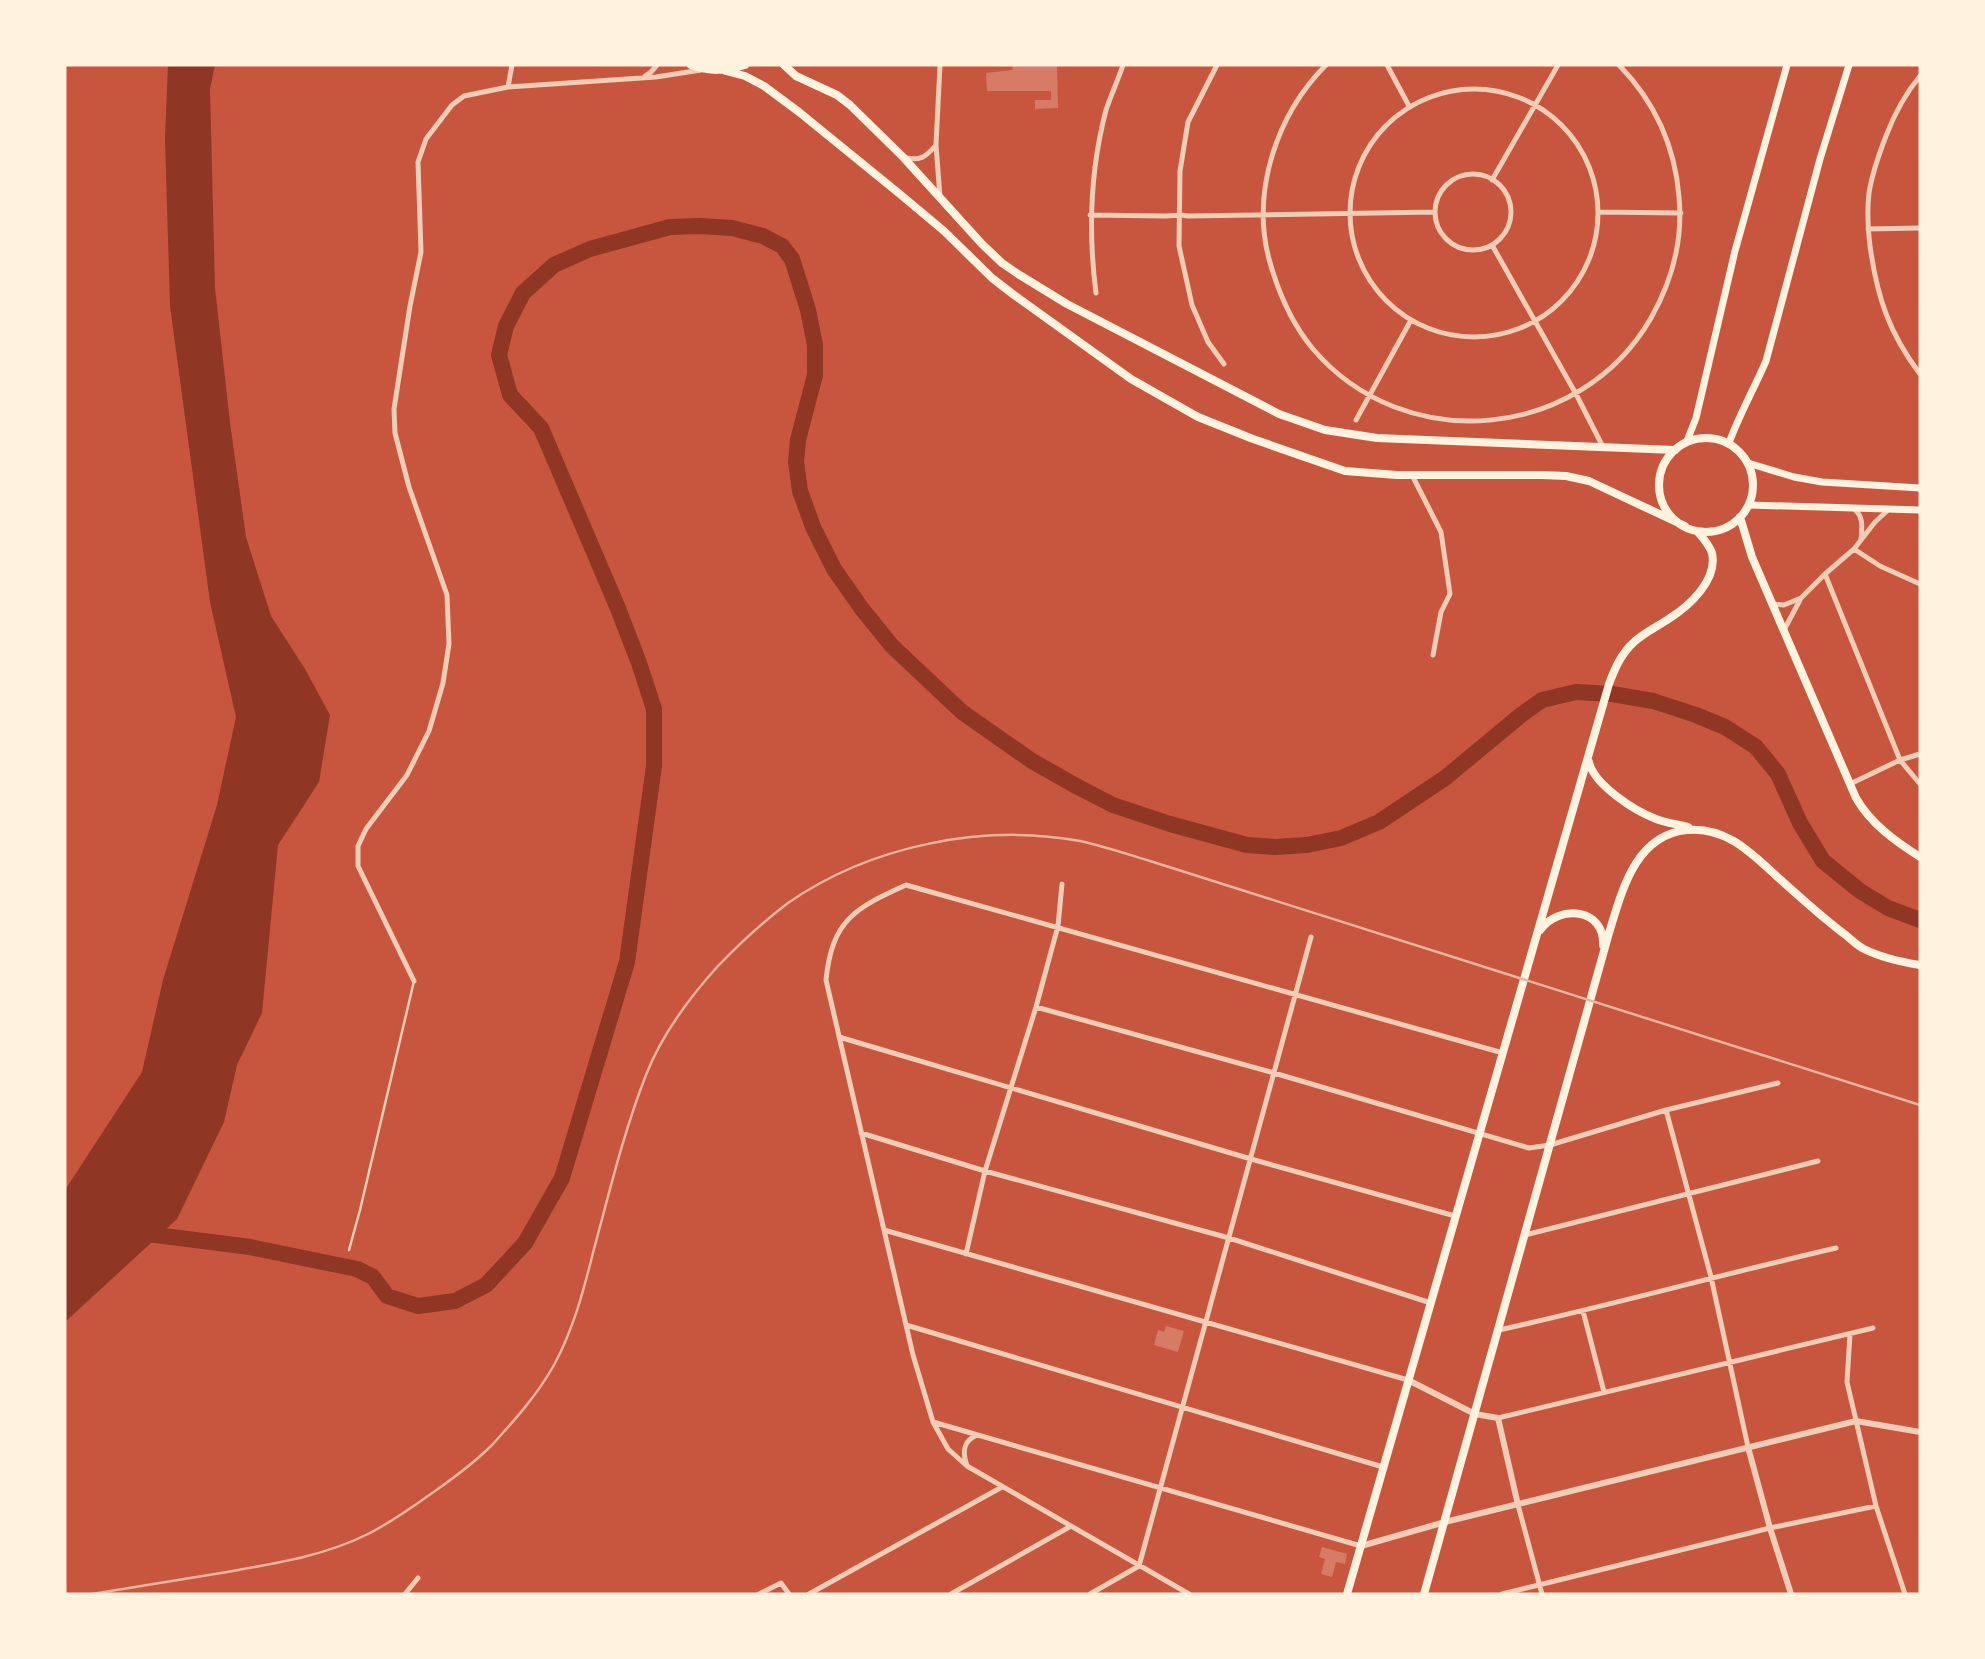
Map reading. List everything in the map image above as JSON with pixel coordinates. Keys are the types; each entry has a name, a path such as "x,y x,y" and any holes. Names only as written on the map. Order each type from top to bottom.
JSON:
{"main road":[{"path":"691,65 704,70 726,71 745,76 773,93 944,231 992,278 1014,295 1131,379 1198,417 1345,471 1412,475 1542,475 1566,476 1588,481 1685,526 1697,531 1720,529 1731,524 1749,505 1753,484 1748,463 1729,443 1715,438 1701,438 1687,442 1665,461 1660,476 1664,505 1673,517 1685,526"},
{"path":"726,71 745,65"},
{"path":"784,65 796,76 850,105 903,157 1002,263 1067,304 1294,420 1342,433 1377,438 1675,450"},
{"path":"1687,442 1696,418 1735,251 1787,65"},
{"path":"1729,443 1766,361 1820,159 1849,65"},
{"path":"1748,463 1794,477 1822,482 1920,488"},
{"path":"1749,505 1920,510"},
{"path":"1740,517 1752,557 1865,813 1920,858"},
{"path":"1347,1594 1609,684 1626,651 1641,636 1680,611 1696,596 1708,579 1711,552 1697,531"},
{"path":"1588,760 1600,782 1637,810 1658,820 1722,834 1746,847 1824,919 1863,949 1894,961 1920,965"},
{"path":"1601,961 1622,892 1634,864 1648,848 1666,835 1697,829"},
{"path":"1424,1594 1601,961 1604,940 1602,932 1592,920 1584,916 1561,913 1546,923 1537,935"}],"street":[{"path":"508,87 512,65"},
{"path":"642,78 657,65"},
{"path":"940,65 936,145 940,197"},
{"path":"1096,293 1090,215 1095,161 1107,109 1123,65"},
{"path":"1217,65 1188,122 1180,171 1180,246 1192,305 1208,341 1224,364"},
{"path":"1326,65 1313,78 1292,108 1276,142 1267,177 1264,214 1267,250 1276,286 1292,319 1313,349 1339,374 1369,395 1408,412 1451,421 1494,421 1537,412 1576,394 1611,368 1641,336 1662,298 1676,256 1681,212 1678,176 1668,141 1653,109 1633,79 1619,65"},
{"path":"1387,65 1409,106"},
{"path":"1492,180 1559,65"},
{"path":"414,981 358,866 358,846 366,829 407,775 429,731 443,683 449,644 447,595 409,487 394,433 394,409 421,252 418,162 426,139 452,105 464,96 508,87 642,78 704,70"},
{"path":"1920,76 1893,117 1879,153 1869,193 1868,229 1874,279 1886,319 1920,374"},
{"path":"1472,88 1515,95 1535,104 1556,119 1574,139 1587,161 1595,186 1598,212 1595,239 1587,263 1574,286 1556,306 1535,321 1494,336 1451,335 1430,330 1390,305 1373,286 1360,264 1353,240 1350,214 1354,182 1365,152 1384,127 1409,106 1450,90 1472,88"},
{"path":"903,157 920,159 928,156 936,145"},
{"path":"1482,176 1492,180 1507,196 1510,218 1507,229 1492,245 1470,250 1459,248 1441,234 1435,212 1437,201 1442,191 1460,177 1482,176"},
{"path":"1090,215 1435,212"},
{"path":"1598,212 1681,212"},
{"path":"1868,229 1920,228"},
{"path":"1492,245 1603,447"},
{"path":"1356,420 1411,320"},
{"path":"1412,475 1441,532 1450,594 1441,612 1433,655"},
{"path":"1853,508 1858,511 1863,522 1861,539"},
{"path":"1784,630 1801,598 1854,549 1890,509"},
{"path":"1854,549 1881,566 1920,584"},
{"path":"1825,574 1900,760 1920,784"},
{"path":"1773,604 1784,605 1801,598"},
{"path":"1850,784 1900,760 1920,754"},
{"path":"966,1254 985,1171 1058,926 1062,884"},
{"path":"1189,1594 967,1466 953,1455 941,1439 933,1422 906,1325 826,980 828,958 844,923 858,909 906,885 1503,1053"},
{"path":"1090,1594 1139,1566 1311,937"},
{"path":"1035,1007 1274,1073 1529,1148 1550,1145 1666,1110 1778,1083"},
{"path":"839,1037 1455,1216"},
{"path":"1666,1110 1711,1277 1748,1447 1791,1594"},
{"path":"861,1133 985,1171 1229,1238 1431,1303"},
{"path":"1525,1235 1818,1161"},
{"path":"884,1230 1408,1380 1475,1414 1498,1418 1873,1328"},
{"path":"1499,1330 1836,1248"},
{"path":"1583,1311 1604,1392"},
{"path":"906,1325 1383,1467"},
{"path":"1850,1334 1847,1382 1876,1506 1905,1594"},
{"path":"1498,1418 1542,1594"},
{"path":"933,1422 1360,1546 1445,1522 1856,1421 1920,1432"},
{"path":"967,1466 964,1458 965,1445 977,1435"},
{"path":"809,1594 1002,1487"},
{"path":"1502,1594 1770,1528 1876,1506"},
{"path":"951,1594 1071,1526"},
{"path":"405,1594 418,1578"},
{"path":"759,1594 781,1583 789,1594"}],"lane":[{"path":"349,1250 414,981"}],"shaded area":[{"path":"168,65 215,65 210,89 215,288 246,537 271,616 330,715 319,782 278,845 262,1013 237,1065 224,1122 177,1219 65,1322 65,1190 142,1072 163,980 217,805 236,717 210,602 170,306 165,138"}],"building":[{"path":"1013,65 1057,65 1058,108 1035,109 1035,100 1051,100 1051,91 987,91 986,73 1012,70"},
{"path":"1166,1326 1184,1331 1178,1352 1154,1345 1158,1330 1164,1332"},
{"path":"1322,1547 1347,1554 1345,1564 1336,1562 1332,1577 1321,1574 1325,1559 1319,1557"}],"waterway":[{"path":"140,1233 250,1247 357,1269 373,1277 387,1296 418,1306 455,1301 486,1285 525,1243 562,1178 627,962 654,766 654,709 617,606 541,428 510,395 499,355 506,326 523,293 554,265 590,249 670,227 732,228 763,236 782,246 792,259 808,310 815,345 815,375 798,440 796,462 800,491 813,527 834,569 892,646 962,712 1032,761 1078,787 1113,805 1247,845 1307,845 1341,838 1379,822 1445,778 1542,700 1576,692 1612,694 1653,701 1696,715 1725,727 1756,747 1778,774 1800,823 1823,861 1860,891 1888,908 1920,920"}],"railway":[{"path":"92,1594 259,1566 333,1549 394,1519 472,1463 533,1397 561,1351 582,1294 638,1096 652,1060 677,1017 718,966 788,903 820,883 854,867 928,844 1005,835 1043,836 1089,843 1920,1105"}]}
